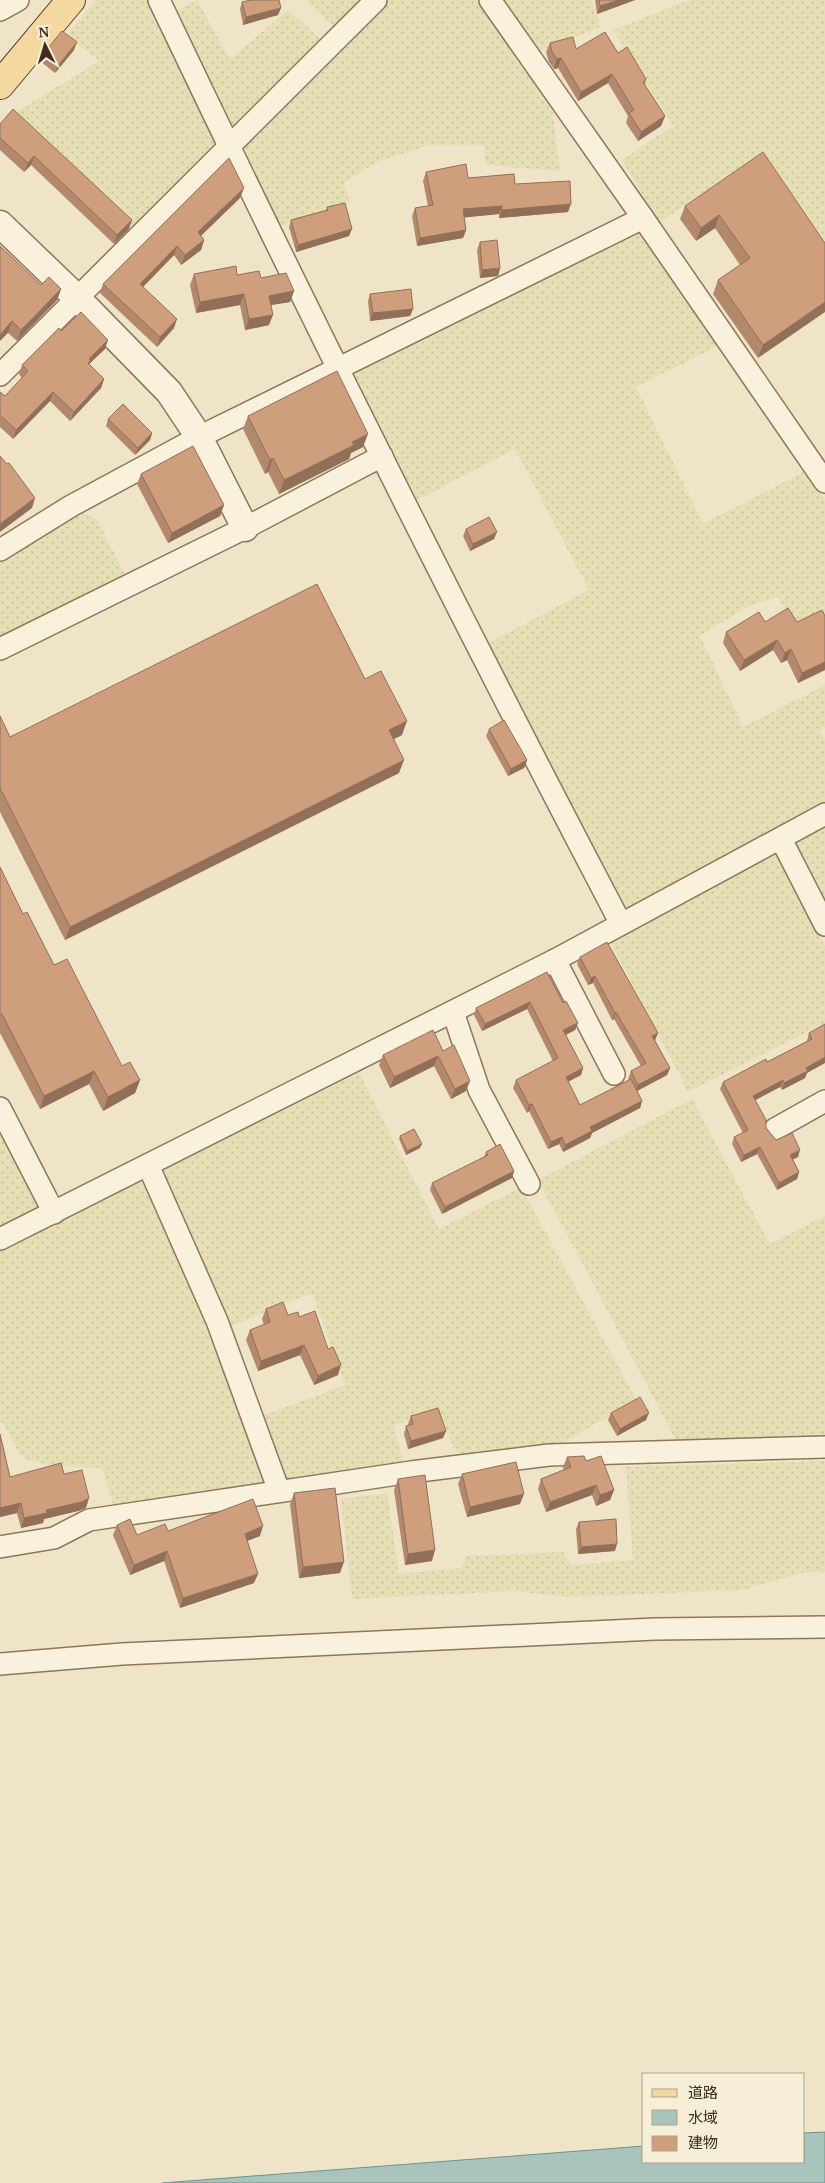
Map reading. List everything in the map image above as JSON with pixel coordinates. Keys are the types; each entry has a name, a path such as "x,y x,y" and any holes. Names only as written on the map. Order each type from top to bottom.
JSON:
{"main road":[{"path":"0,85 71,0"}],"street":[{"path":"0,10 18,0"},
{"path":"159,0 339,370 547,784 621,924"},
{"path":"0,375 76,297 230,147 376,0"},
{"path":"490,0 825,482"},
{"path":"0,550 71,506 199,438 643,218"},
{"path":"0,224 76,297 169,392 199,438 245,528"},
{"path":"0,649 245,528 382,456"},
{"path":"0,1239 555,960 825,814"},
{"path":"781,839 825,925"},
{"path":"555,960 614,1074"},
{"path":"453,1012 480,1090 529,1184"},
{"path":"774,1129 825,1101"},
{"path":"0,1108 54,1213"},
{"path":"148,1165 217,1321 278,1492"},
{"path":"0,1547 54,1538 89,1520 549,1455 825,1447"},
{"path":"0,1664 122,1654 655,1629 825,1627"}],"shaded area":[{"path":"96,0 151,0 222,145 135,229 12,115 99,61 66,35"},
{"path":"197,0 230,59 288,10 325,43 231,137 171,14"},
{"path":"306,0 365,0 336,29"},
{"path":"388,0 478,0 552,108 560,171 485,165 484,146 427,146 379,161 343,183 350,202 281,226 238,150"},
{"path":"503,0 591,0 601,27 538,52"},
{"path":"689,0 825,0 825,240 763,152 659,223 622,160 673,126 613,30"},
{"path":"641,229 717,346 636,387 703,524 805,471 825,501 825,627 797,627 778,597 749,606 700,636 743,727 825,685 825,728 820,731 825,740 825,804 623,917 486,644 589,590 515,449 417,500 352,374"},
{"path":"81,511 97,520 126,576 0,640 0,560"},
{"path":"825,824 825,906 791,843"},
{"path":"777,853 825,946 825,1023 688,1092 611,943"},
{"path":"359,1073 439,1229 521,1187 637,1401 558,1445 459,1457 436,1412 394,1425 404,1465 284,1484 262,1416 345,1385 312,1293 230,1327 159,1172"},
{"path":"692,1099 770,1244 825,1216 825,1438 677,1442 538,1180"},
{"path":"0,1124 45,1211 0,1232"},
{"path":"138,1181 150,1189 215,1335 269,1487 114,1507 102,1468 55,1466 26,1460 19,1453 2,1422 0,1423 0,1249"},
{"path":"825,1461 825,1572 805,1572 743,1590 567,1597 514,1591 352,1599 341,1499 387,1493 399,1574 461,1568 467,1556 563,1552 571,1565 633,1560 626,1467"}],"water":[{"path":"825,2132 825,2183 162,2183 642,2146 642,2163 805,2163 805,2133"}],"building":[{"path":"251,0 279,0 281,8 246,17 242,2"},
{"path":"599,0 619,0 600,6"},
{"path":"62,31 77,42 58,66 43,54"},
{"path":"605,32 618,53 627,47 646,79 643,82 665,116 641,132 629,113 634,110 612,74 581,92 561,58 557,59 552,52 550,43 573,37 576,49"},
{"path":"13,109 132,220 117,235 34,156 28,163 0,138 0,124"},
{"path":"763,152 825,243 825,302 763,345 718,280 750,258 719,215 701,228 685,206"},
{"path":"229,158 244,188 198,232 204,240 185,255 177,246 140,284 177,319 160,337 103,284"},
{"path":"466,164 468,178 514,174 515,184 570,181 571,204 502,210 502,206 463,209 466,230 420,238 415,208 433,205 426,172"},
{"path":"345,203 352,229 298,245 291,220 328,210 327,207"},
{"path":"497,240 500,268 482,270 480,242"},
{"path":"0,246 41,285 49,277 61,289 21,330 12,321 0,335"},
{"path":"236,266 237,275 259,271 261,278 286,273 294,291 269,296 273,315 249,319 244,294 200,302 194,274"},
{"path":"411,289 413,309 373,313 370,294"},
{"path":"81,312 108,340 89,359 91,360 88,363 104,379 74,412 53,392 16,430 0,415 0,392 5,396 28,371 22,365 59,328 61,331"},
{"path":"337,371 368,434 352,442 354,445 284,480 273,458 270,460 248,416"},
{"path":"123,404 152,433 138,448 108,419"},
{"path":"193,446 224,505 172,533 141,474"},
{"path":"0,456 7,464 9,463 35,498 0,524"},
{"path":"489,517 497,532 473,544 466,529"},
{"path":"317,584 365,679 381,671 407,721 389,730 404,760 70,927 0,788 0,716 10,737"},
{"path":"788,608 797,622 822,610 825,616 825,662 802,673 791,649 785,653 777,640 744,660 726,632 759,612 765,622"},
{"path":"504,720 527,760 511,769 489,729"},
{"path":"0,867 23,914 27,912 54,965 67,959 122,1066 130,1062 140,1080 108,1097 94,1071 44,1096 2,1014 0,1015"},
{"path":"607,942 658,1033 652,1036 670,1068 638,1085 631,1071 646,1063 595,976 591,978 580,957"},
{"path":"547,972 563,1003 566,1001 578,1023 563,1030 583,1068 566,1077 580,1105 631,1079 642,1101 590,1127 592,1131 565,1145 562,1137 551,1142 532,1104 529,1105 516,1080 558,1058 530,1002 485,1024 476,1008"},
{"path":"825,1024 825,1057 806,1068 808,1071 784,1083 783,1080 753,1096 766,1120 766,1128 776,1140 792,1133 800,1150 790,1155 799,1172 779,1183 760,1147 744,1155 734,1137 748,1130 723,1082 766,1059 767,1062 812,1039 809,1033"},
{"path":"433,1030 443,1051 454,1045 470,1081 455,1089 438,1056 394,1077 383,1055"},
{"path":"414,1129 422,1144 407,1151 400,1136"},
{"path":"500,1144 514,1171 445,1207 432,1183 488,1155 486,1152"},
{"path":"283,1302 288,1315 298,1312 299,1317 315,1311 328,1349 333,1347 341,1365 318,1376 304,1345 261,1361 250,1330 270,1322 266,1309"},
{"path":"640,1397 649,1413 620,1429 611,1413"},
{"path":"438,1408 446,1431 411,1441 406,1426 413,1424 411,1416"},
{"path":"0,1434 10,1477 61,1463 64,1474 82,1470 89,1498 82,1502 46,1510 47,1513 24,1518 21,1503 0,1508"},
{"path":"584,1456 586,1461 601,1456 614,1490 600,1495 596,1485 550,1502 541,1479 571,1467 567,1457"},
{"path":"516,1462 524,1494 470,1507 462,1474"},
{"path":"425,1475 435,1550 408,1554 398,1479"},
{"path":"335,1488 344,1562 303,1567 294,1493"},
{"path":"253,1499 263,1526 245,1534 258,1574 183,1598 167,1551 134,1565 117,1525 130,1519 137,1535 165,1524 168,1531"},
{"path":"616,1519 617,1544 581,1547 579,1522"}]}
